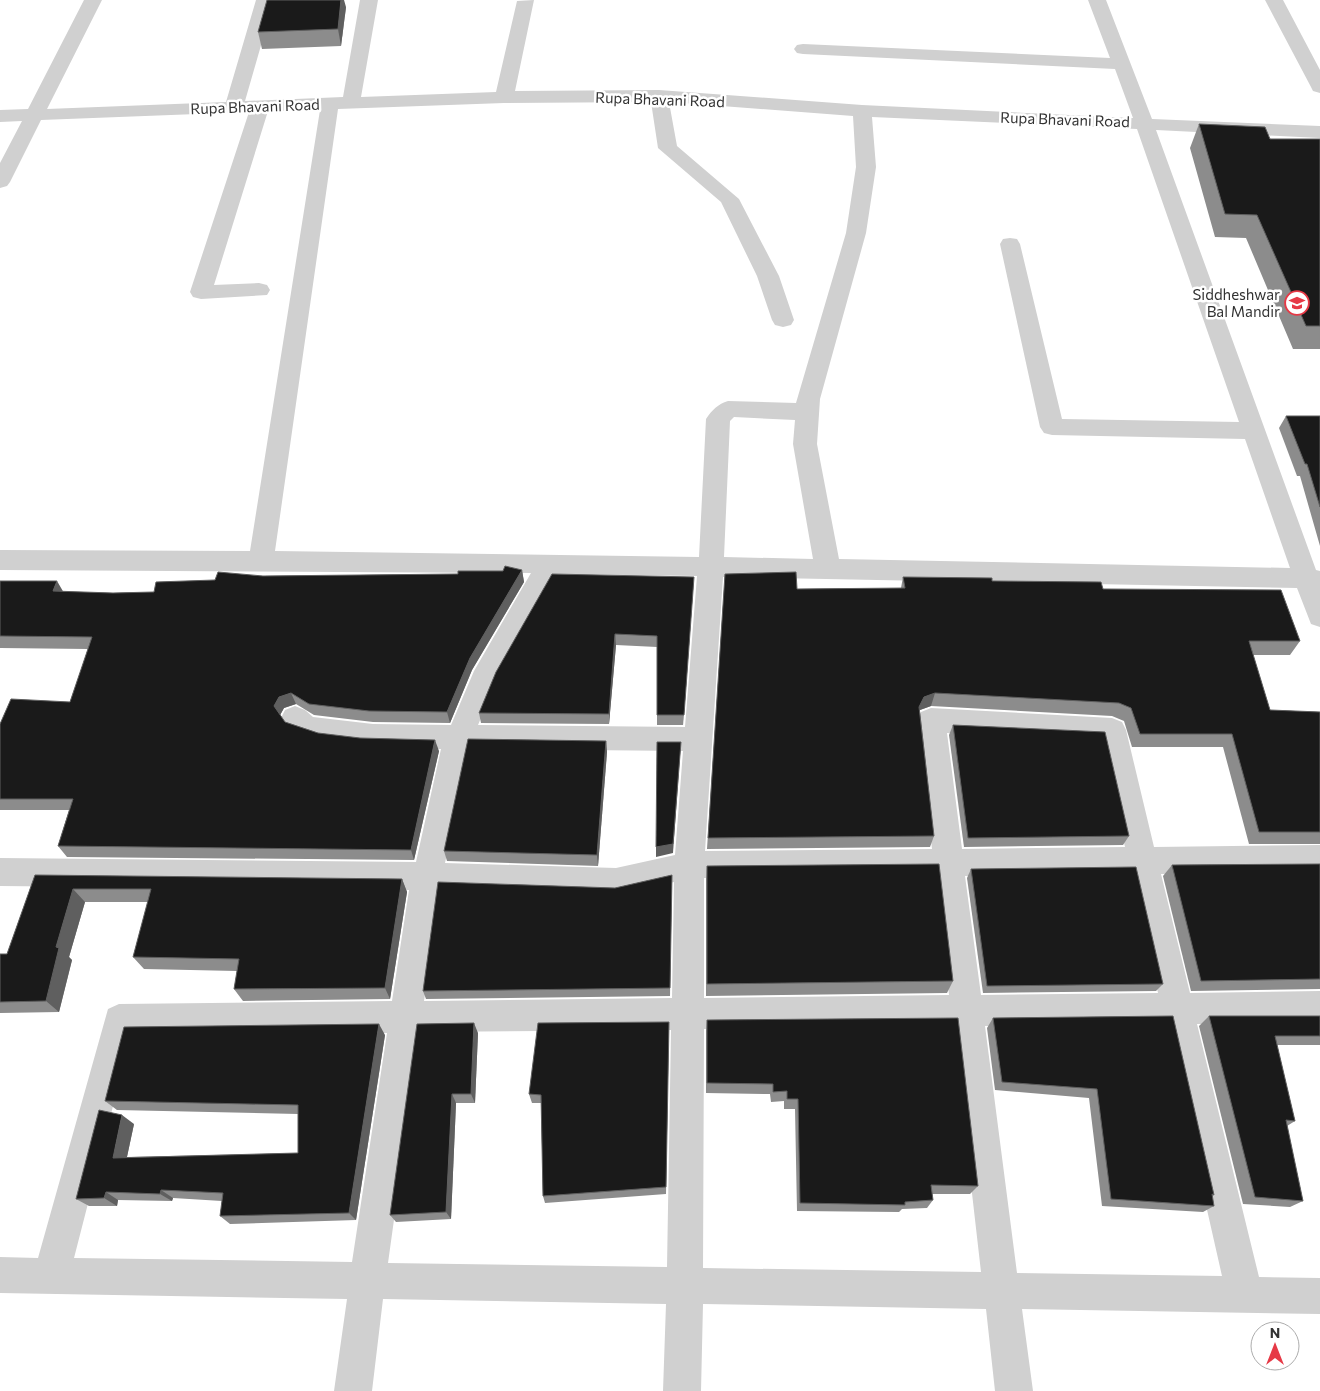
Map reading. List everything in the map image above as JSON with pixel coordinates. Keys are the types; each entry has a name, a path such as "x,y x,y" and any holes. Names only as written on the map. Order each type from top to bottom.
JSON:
{"street":[{"path":"0,182 93,0"},
{"path":"234,106 265,0"},
{"path":"262,561 340,102 369,0"},
{"path":"1097,0 1144,122 1254,431 1313,579 1320,617"},
{"path":"1274,0 1320,87"},
{"path":"504,97 526,1"},
{"path":"803,49 1122,64"},
{"path":"659,96 668,148 729,199 768,276 784,320"},
{"name":"Rupa Bhavani Road","path":"0,116 34,113 504,97 659,96 862,111 1144,122 1320,132"},
{"path":"259,290 201,292 261,105"},
{"path":"828,569 805,444 807,412 808,399 828,336 856,233 866,167 862,111"},
{"path":"1010,244 1052,427 1254,431"},
{"path":"682,1391 685,1286 689,865 711,566 718,419 728,409 807,412"},
{"path":"0,560 550,563 1313,579"},
{"path":"353,1391 405,1016 428,876 456,745 484,679 550,563"},
{"path":"296,718 301,724 310,728 373,736 698,739"},
{"path":"1014,1391 931,720 1112,730 1245,1294"},
{"path":"0,872 428,876 616,882 689,865 1320,859"},
{"path":"51,1276 119,1020 1320,1007"},
{"path":"0,1275 1320,1296"}],"building":[{"path":"267,0 341,0 338,29 258,32"},
{"path":"1199,124 1265,127 1270,139 1320,139 1320,326 1306,326 1257,215 1225,214"},
{"path":"1286,416 1320,416 1320,507 1307,464 1305,464"},
{"path":"505,566 522,570 470,658 447,712 369,711 309,704 291,693 279,697 274,706 285,722 318,733 360,738 435,740 411,850 58,846 73,799 0,799 0,724 11,699 70,702 92,637 0,636 0,581 57,581 53,591 154,592 156,582 215,580 218,572 263,576 458,574 458,571 503,571"},
{"path":"796,572 797,589 905,588 903,577 992,578 992,581 1101,582 1103,589 1281,590 1300,641 1249,641 1270,710 1320,712 1320,832 1259,832 1232,734 1140,734 1131,708 1119,703 935,693 924,697 919,707 934,836 708,838 725,574"},
{"path":"552,574 694,577 684,715 657,715 657,636 615,634 609,714 479,713 496,672"},
{"path":"953,725 1105,732 1129,836 968,838"},
{"path":"468,739 606,741 597,855 444,851"},
{"path":"657,742 681,742 673,844 656,847"},
{"path":"939,864 953,981 707,984 707,866"},
{"path":"1320,864 1320,979 1201,981 1172,865"},
{"path":"1136,867 1163,984 987,986 971,869"},
{"path":"35,875 402,879 385,988 234,989 239,959 133,957 151,889 73,889 56,947 59,948 46,1001 0,1002 0,954 7,954"},
{"path":"672,875 670,988 423,991 438,882 615,888"},
{"path":"1173,1016 1214,1195 1212,1194 1214,1206 1111,1199 1097,1089 1002,1082 993,1018"},
{"path":"1209,1016 1320,1016 1320,1036 1275,1036 1295,1121 1286,1120 1303,1201 1255,1197"},
{"path":"958,1018 978,1186 931,1185 933,1200 905,1202 905,1205 800,1203 798,1099 787,1099 787,1091 773,1092 773,1084 707,1083 707,1020"},
{"path":"669,1022 666,1187 543,1196 541,1095 529,1094 538,1023"},
{"path":"474,1023 471,1094 452,1094 446,1212 390,1215 417,1024"},
{"path":"379,1024 349,1213 220,1216 223,1193 161,1190 160,1194 106,1192 104,1198 76,1199 99,1110 122,1115 113,1158 298,1153 298,1105 105,1101 124,1027"}],"place":[{"name":"Siddheshwar Bal Mandir","path":"1297,303"}]}
